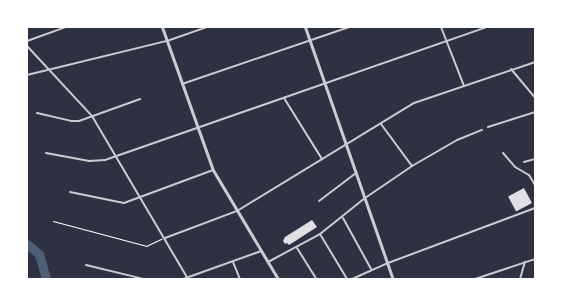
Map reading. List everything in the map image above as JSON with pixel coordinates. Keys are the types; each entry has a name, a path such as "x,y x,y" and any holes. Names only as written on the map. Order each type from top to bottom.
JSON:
{"street":[{"path":"27,41 66,27"},
{"path":"162,27 213,170 278,279"},
{"path":"27,75 50,68 167,41 207,27"},
{"path":"304,27 393,279"},
{"path":"182,84 349,27"},
{"path":"441,27 464,86"},
{"path":"46,153 89,161 115,157 325,85 487,27"},
{"path":"27,46 50,68 92,116 137,198 165,238 188,278"},
{"path":"165,238 237,211 414,103 535,62"},
{"path":"511,69 535,98"},
{"path":"284,98 322,159"},
{"path":"37,113 71,121 92,116 140,99"},
{"path":"488,127 535,112"},
{"path":"381,124 412,166"},
{"path":"268,262 297,248 320,234 343,218 365,198 412,166 457,140 482,130"},
{"path":"503,153 515,167 528,175 535,185"},
{"path":"524,162 535,159"},
{"path":"70,192 116,203 124,203 213,170"},
{"path":"319,200 356,173"},
{"path":"352,279 371,269 535,208"},
{"path":"343,218 371,269"},
{"path":"320,234 346,279"},
{"path":"297,248 316,279"},
{"path":"183,279 261,251"},
{"path":"475,279 535,259"},
{"path":"233,262 240,279"},
{"path":"520,279 525,262"},
{"path":"86,265 142,279"}],"path":[{"path":"53,221 146,246 165,238"}],"building":[{"path":"524,188 532,203 516,211 508,196"},
{"path":"312,220 317,227 289,245 287,243 285,244 283,241 285,237"}],"waterway":[{"path":"27,244 39,254 46,279"}]}
